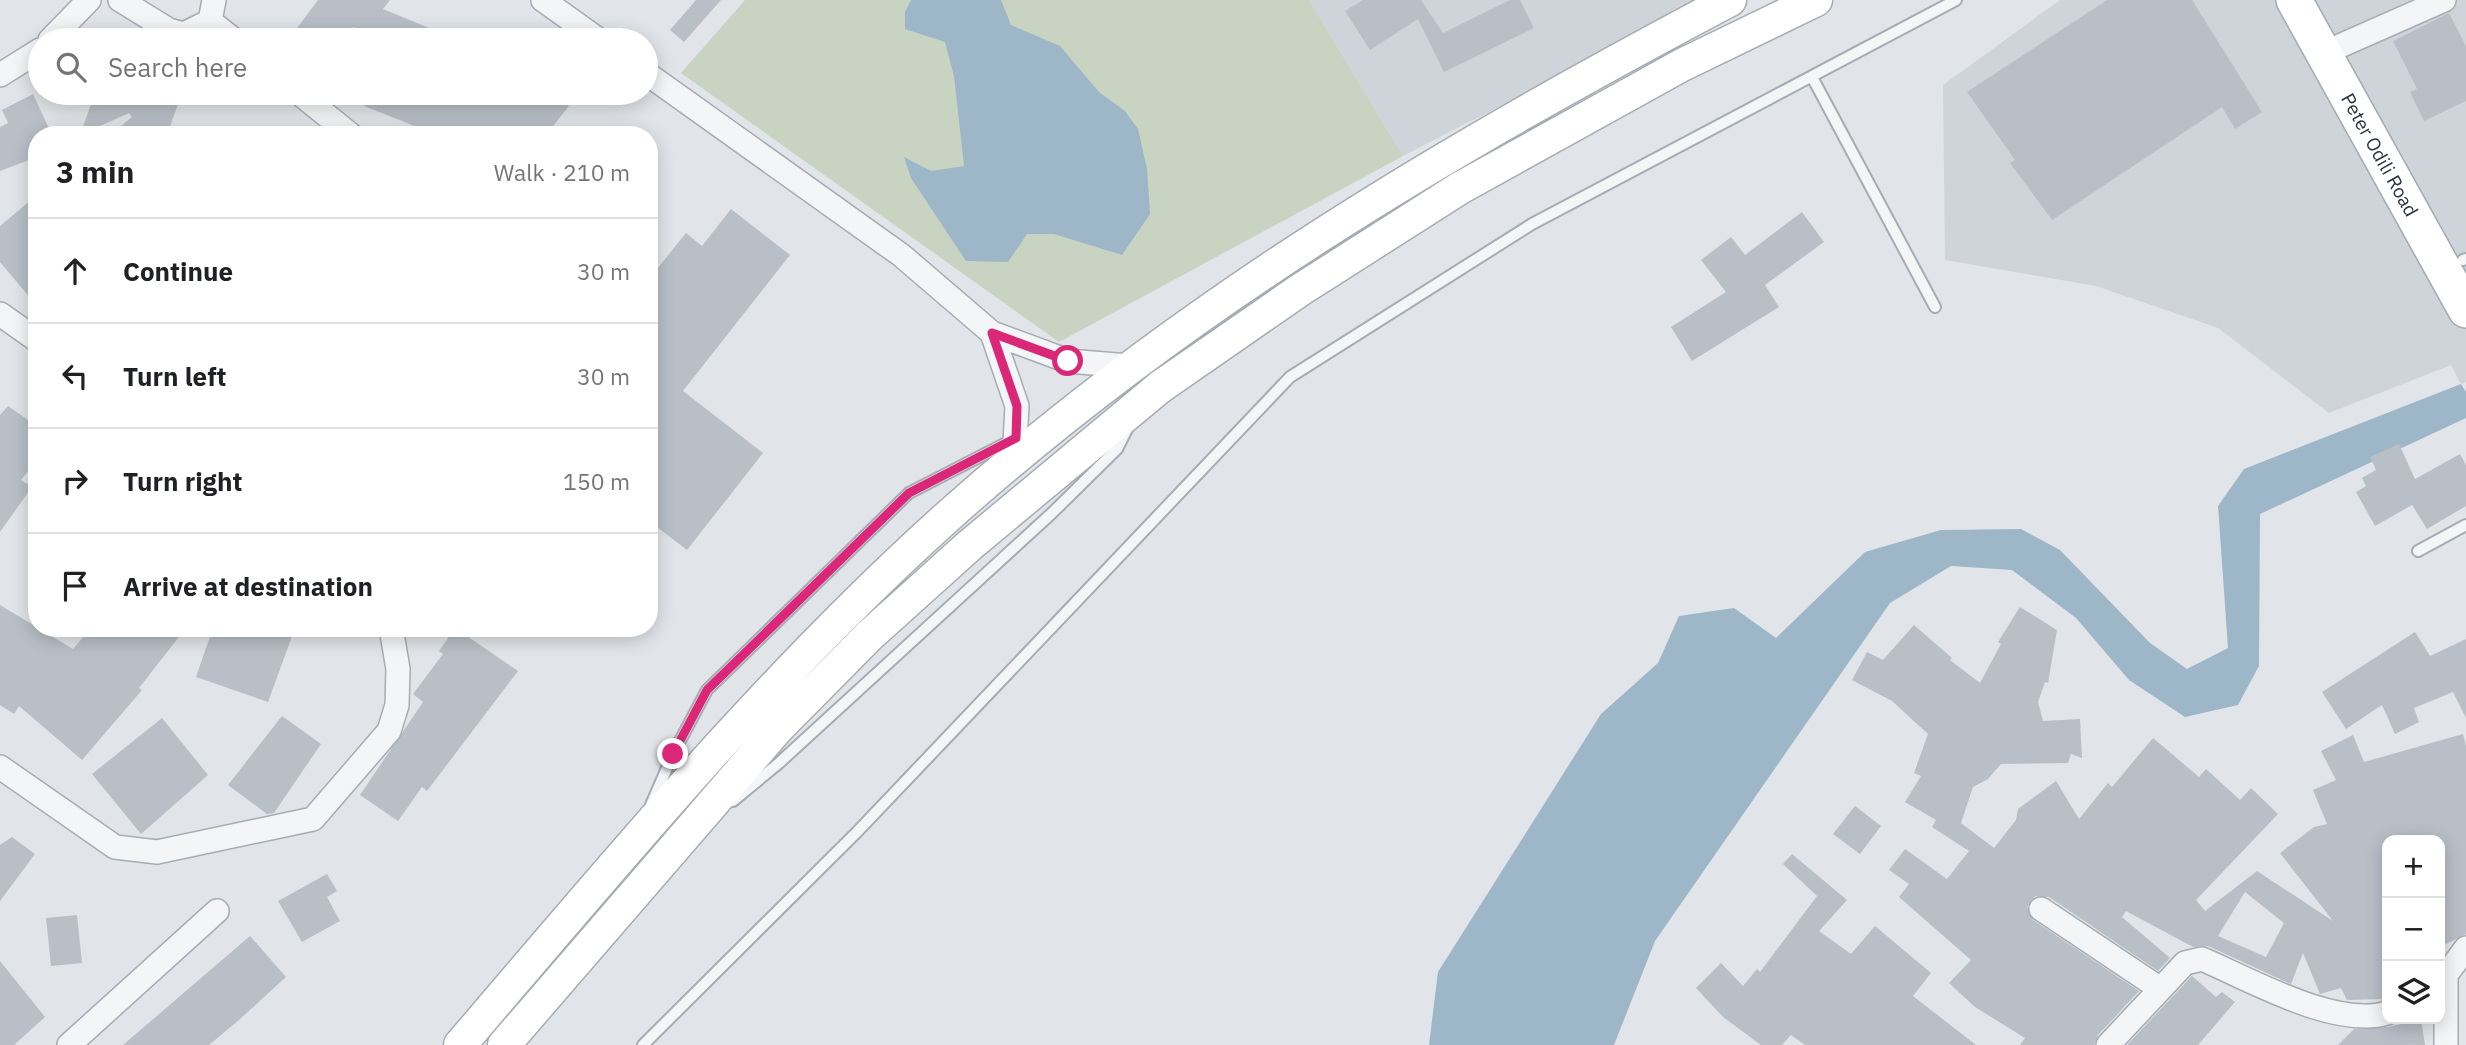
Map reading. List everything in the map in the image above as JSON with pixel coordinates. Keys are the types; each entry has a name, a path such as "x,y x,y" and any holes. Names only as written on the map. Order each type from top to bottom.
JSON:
{"main road":[{"path":"460,1045 750,710 1015,449 1070,415 1129,366 1244,283 1458,149 1730,0"},
{"path":"504,1045 777,729 869,636 970,545 1140,403 1300,290 1460,188 1682,65 1816,0"},
{"name":"Peter Odili Road","path":"2294,0 2466,310"},
{"name":"Peter Odili Road","path":"2318,0 2465,261"}],"street":[{"path":"62,28 89,0"},
{"path":"120,0 166,28"},
{"path":"543,0 582,28"},
{"path":"2342,45 2444,0"},
{"path":"191,28 212,10 225,28"},
{"path":"0,75 28,58"},
{"path":"658,82 901,255 992,333 1068,361 1129,366"},
{"path":"314,105 340,126"},
{"path":"0,314 28,334"},
{"path":"992,333 1017,406 1015,449"},
{"path":"0,766 115,847 158,852 313,819 389,731 397,705 397,669 392,637"},
{"path":"2041,909 2159,988"},
{"path":"69,1045 217,911"},
{"path":"2445,980 2466,948"},
{"path":"2108,1045 2185,963 2202,959 2309,1004 2346,1015 2382,1013"},
{"path":"2444,1024 2446,1045"}],"lane":[{"path":"643,1045 858,832 1290,377 1532,224 1956,0"},
{"path":"1812,77 1935,307"},
{"path":"635,842 673,754 707,690 909,493 1015,449"},
{"path":"2418,551 2466,525"}],"shaded area":[{"path":"1309,0 1706,0 1403,156"},
{"path":"2060,0 2466,0 2466,382 2461,384 2451,365 2329,413 2218,328 2096,286 1945,260 1943,85"}],"green space":[{"path":"745,0 1309,0 1403,156 1059,342 681,73"}],"water":[{"path":"911,0 1001,0 1011,25 1060,46 1099,92 1125,111 1138,129 1147,169 1150,214 1122,255 1054,234 1027,234 1008,262 966,261 911,178 904,157 931,171 964,166 954,76 945,42 905,29 905,12"},
{"path":"2461,384 2466,392 2466,418 2260,514 2259,666 2238,705 2185,717 2129,680 2076,618 2012,570 1951,566 1890,603 1655,941 1614,1045 1429,1045 1438,972 1601,714 1658,663 1679,616 1734,608 1776,638 1865,552 1941,530 2021,529 2060,550 2150,643 2187,669 2228,648 2218,506 2244,469"}],"building":[{"path":"318,0 390,0 383,9 429,28 353,27 297,28"},
{"path":"696,0 721,0 684,42 670,30"},
{"path":"1363,0 1421,0 1443,33 1510,0 1520,0 1534,28 1444,72 1418,19 1370,50 1345,11"},
{"path":"2107,0 2192,0 2262,112 2235,129 2222,107 2052,220 2010,163 2015,160 1967,92"},
{"path":"2449,13 2466,46 2466,101 2424,121 2410,92 2417,89 2393,41"},
{"path":"28,97 28,105 38,105 48,126 28,126 28,160 0,171 0,127 8,123 2,110"},
{"path":"91,105 178,105 170,126 121,126 132,117 129,113 100,126 83,126"},
{"path":"364,106 569,106 553,126 414,126"},
{"path":"28,203 28,295 0,262 0,226"},
{"path":"731,209 790,255 683,391 763,453 687,550 658,528 658,268 686,233 702,246"},
{"path":"1802,212 1824,242 1765,285 1779,307 1692,361 1671,327 1726,292 1701,260 1731,237 1745,255"},
{"path":"8,406 28,420 28,471 21,480 28,484 28,493 0,532 0,415"},
{"path":"2399,444 2415,479 2460,454 2466,465 2466,506 2427,529 2412,505 2375,526 2356,492 2366,486 2362,478 2376,470 2370,457"},
{"path":"0,605 28,622 28,637 53,637 73,649 83,637 179,637 139,688 142,690 82,760 19,706 14,714 0,705"},
{"path":"2020,607 2057,630 2048,683 2045,682 2038,702 2043,721 2080,719 2082,758 2071,754 2068,763 2001,764 1988,779 1973,787 1961,823 1994,848 2016,820 2018,809 2056,781 2079,819 2108,783 2112,787 2153,738 2199,777 2206,769 2240,800 2251,788 2278,814 2196,900 2205,911 2257,871 2333,921 2280,853 2314,827 2327,824 2313,790 2336,780 2321,751 2353,735 2364,762 2463,734 2466,746 2466,934 2445,944 2445,835 2382,835 2382,999 2347,1000 2341,988 2320,994 2303,953 2291,984 2208,946 2193,947 2126,911 2122,917 2170,958 2158,971 2049,897 2035,896 2027,907 2033,920 2139,991 2098,1035 2094,1045 2020,1045 2025,1038 1975,1007 1949,983 1971,960 1899,897 1909,884 1889,870 1905,849 1947,879 1969,851 1932,827 1936,820 1905,802 1921,776 1914,773 1928,734 1892,701 1852,680 1867,652 1883,660 1914,625 1952,658 1950,660 1980,683 2001,644 1998,642","holes":["2245,892 2284,923 2266,957 2218,936"]},
{"path":"2415,632 2430,656 2466,639 2466,718 2453,692 2414,708 2419,722 2395,734 2382,705 2346,729 2322,692"},
{"path":"210,637 292,637 268,702 196,677"},
{"path":"449,637 468,637 518,671 427,791 422,787 398,821 360,795 423,702 413,694 443,654 439,651"},
{"path":"282,716 321,744 274,813 267,814 228,785"},
{"path":"162,718 208,775 141,834 92,774"},
{"path":"1855,806 1881,826 1860,854 1833,834"},
{"path":"12,837 35,854 0,901 0,845"},
{"path":"1792,854 1847,900 1819,931 1851,954 1875,926 1931,973 1913,996 1976,1045 1805,1045 1791,1035 1782,1045 1761,1045 1723,1017 1696,988 1721,963 1743,986 1757,969 1760,972 1817,896 1783,864"},
{"path":"327,874 337,891 327,897 340,921 302,942 278,901"},
{"path":"77,915 82,963 51,966 46,918"},
{"path":"250,936 286,977 239,1020 209,1045 123,1045"},
{"path":"0,961 45,1017 14,1045 0,1045"},
{"path":"2192,976 2216,997 2222,992 2235,1002 2198,1045 2127,1045"},
{"path":"2422,1024 2425,1045 2338,1045 2354,1029"}],"route":[{"path":"673,754 707,690 909,493 1016,438 1017,406 992,333 1041,354 1068,361"}]}
